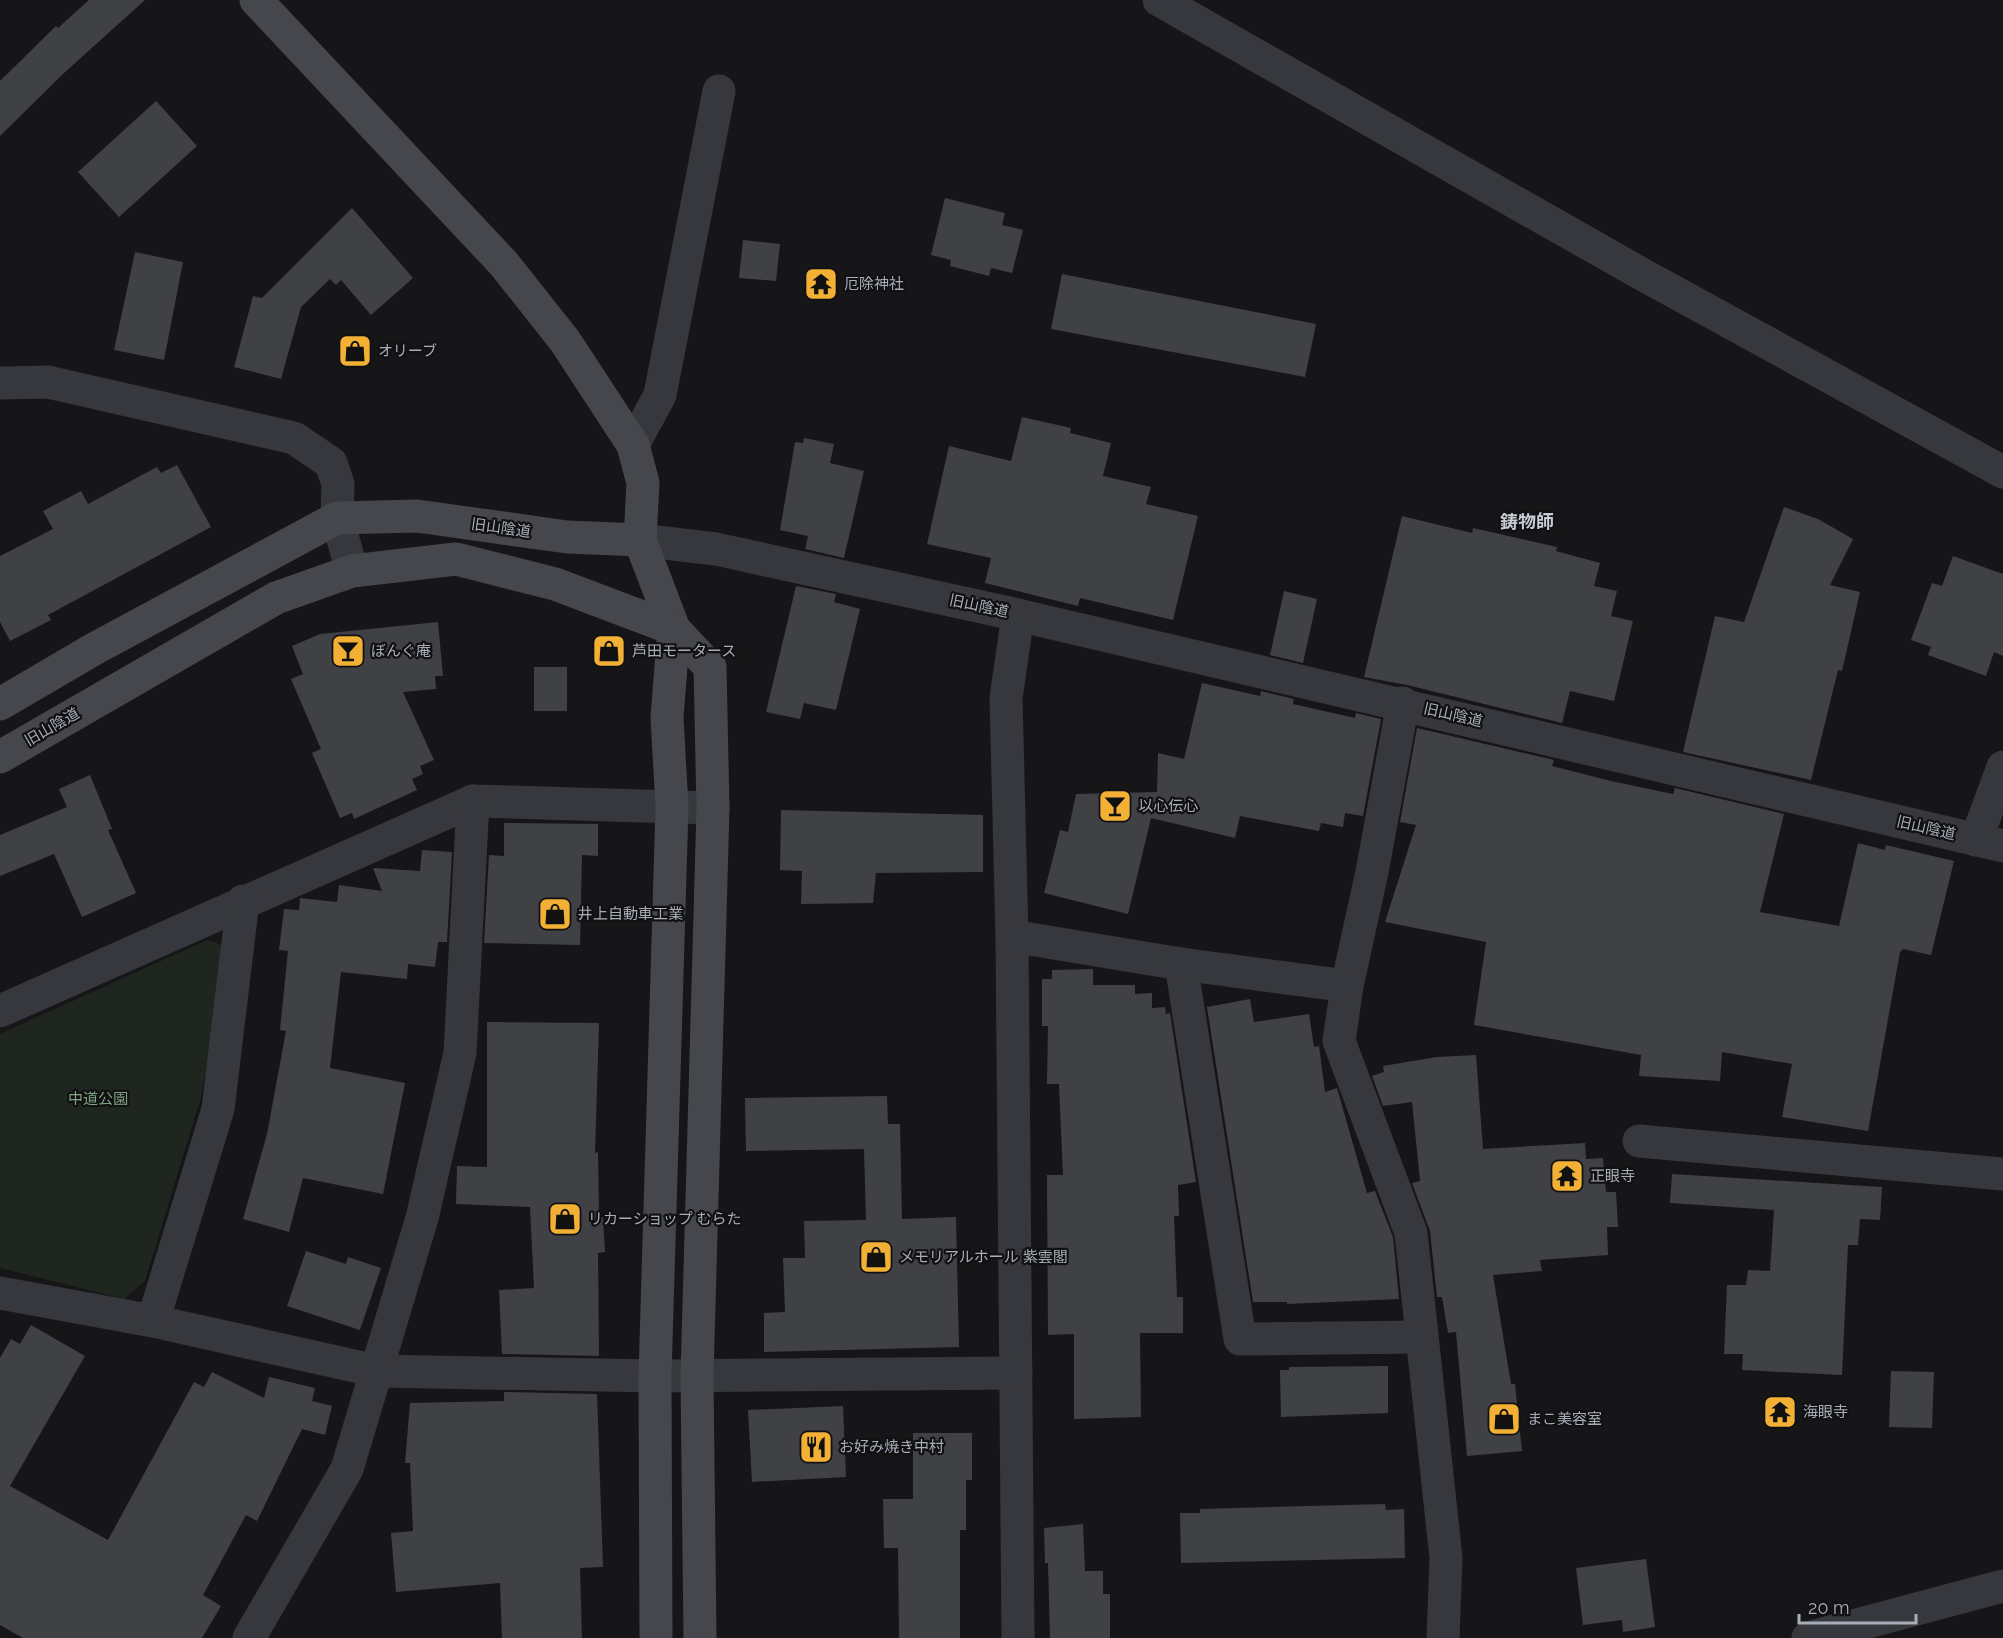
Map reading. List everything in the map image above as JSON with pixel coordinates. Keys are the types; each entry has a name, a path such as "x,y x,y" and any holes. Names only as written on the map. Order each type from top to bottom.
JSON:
{"street":[{"path":"256,0 504,264 565,341 633,445 643,483 640,540 674,629 710,667 713,808 697,1376 700,1638"},
{"path":"1159,0 1607,255 2003,472"},
{"path":"633,445 660,395 719,90"},
{"path":"0,383 48,382 294,438 331,463 338,484 338,518 352,571"},
{"name":"旧山陰道","path":"338,518 417,516 567,537 640,540 716,549 1018,615 1990,843"},
{"path":"0,704 94,649 338,518"},
{"name":"旧山陰道","path":"0,757 276,598 352,571 456,559 555,584 674,629"},
{"path":"1018,615 1006,698 1012,936 1018,1638"},
{"path":"656,1638 655,1376 672,807 667,717 674,629"},
{"path":"1403,704 1372,872 1347,986 1339,1041 1411,1233 1446,1558 1443,1638"},
{"path":"1990,843 2003,767"},
{"path":"0,1011 243,901 473,801 713,808"},
{"path":"249,1638 347,1469 423,1218 460,1053 473,801"},
{"path":"153,1321 218,1109 243,901"},
{"path":"1012,936 1181,964 1347,986"},
{"path":"1181,964 1240,1339 1422,1337"},
{"path":"1639,1141 2003,1174"},
{"path":"0,1293 153,1321 377,1371 655,1376 1016,1373"},
{"path":"1808,1638 2003,1586"}],"green space":[{"name":"中道公園","path":"207,940 228,947 201,1097 145,1281 124,1299 0,1268 0,1034"}],"building":[{"path":"89,0 145,0 64,73 0,136 0,81 56,26 58,28"},
{"path":"156,101 197,146 119,217 78,172"},
{"path":"945,198 1005,213 1002,225 1023,230 1012,273 991,268 989,276 950,266 951,260 931,255"},
{"path":"352,208 413,278 371,315 341,280 336,285 330,279 301,307 281,379 234,367 253,296 262,298"},
{"path":"743,240 780,244 776,281 739,278"},
{"path":"135,252 183,262 164,360 114,350"},
{"path":"1062,274 1316,324 1305,377 1051,329"},
{"path":"1022,417 1071,428 1070,433 1111,443 1103,476 1151,487 1146,504 1198,516 1173,620 1080,598 1078,606 985,583 991,558 927,544 949,446 1011,461"},
{"path":"804,438 834,444 830,463 864,471 844,558 805,549 808,536 780,530 795,442 803,443"},
{"path":"177,465 211,527 48,615 51,620 10,641 0,622 0,556 53,529 43,511 81,491 88,504 157,467 161,473"},
{"path":"1784,507 1818,519 1853,539 1830,585 1860,592 1842,671 1838,670 1811,780 1683,752 1715,616 1744,622"},
{"path":"1402,516 1472,533 1473,528 1557,547 1556,551 1600,563 1594,586 1617,591 1611,616 1633,621 1614,701 1570,691 1562,723 1407,685 1364,677"},
{"path":"1953,556 2003,574 2003,656 1994,652 1986,676 1928,655 1931,647 1911,640 1932,583 1942,586"},
{"path":"796,586 836,594 834,602 860,609 836,710 804,703 800,719 766,712"},
{"path":"1284,591 1317,599 1303,663 1270,655"},
{"path":"438,622 443,676 435,676 436,689 403,692 434,760 420,766 423,774 412,779 417,790 354,819 352,813 340,818 312,753 321,749 291,679 303,674 292,646 320,634"},
{"path":"534,667 567,667 567,711 534,711"},
{"path":"1202,683 1260,696 1261,691 1294,699 1293,704 1355,718 1356,713 1381,719 1363,816 1345,813 1343,827 1321,823 1319,831 1240,816 1235,838 1151,818 1128,914 1044,893 1060,830 1068,832 1076,794 1157,792 1158,753 1184,759"},
{"path":"1417,728 1554,760 1552,766 1611,781 1673,794 1675,788 1784,814 1760,912 1839,926 1858,843 1885,850 1886,845 1954,861 1931,955 1903,949 1900,952 1868,1131 1782,1117 1792,1064 1722,1052 1720,1081 1639,1076 1641,1055 1474,1025 1486,942 1385,922 1416,825 1400,822"},
{"path":"90,775 112,829 108,830 136,893 82,917 54,854 0,876 0,835 67,807 59,789"},
{"path":"781,810 983,815 983,872 876,873 873,903 801,904 802,871 780,870"},
{"path":"504,823 598,824 598,856 582,855 580,945 484,943 489,855 504,856"},
{"path":"422,850 452,852 447,942 438,942 435,967 408,964 407,979 341,972 330,1068 405,1083 383,1194 303,1178 289,1232 243,1219 267,1134 286,1031 280,1030 288,951 279,950 284,909 299,910 300,898 337,902 339,885 382,891 373,868 420,871"},
{"path":"1093,969 1093,985 1135,985 1135,994 1152,993 1152,1008 1165,1007 1166,1014 1170,1013 1196,1182 1178,1185 1179,1216 1174,1216 1177,1297 1183,1297 1183,1333 1140,1333 1141,1417 1074,1419 1074,1334 1048,1335 1047,1175 1063,1175 1059,1084 1047,1084 1048,1026 1042,1026 1042,979 1052,979 1052,970"},
{"path":"1250,999 1254,1022 1309,1014 1314,1047 1319,1046 1325,1092 1337,1088 1367,1193 1375,1191 1393,1237 1399,1299 1287,1304 1287,1302 1253,1302 1207,1007"},
{"path":"487,1022 599,1023 595,1153 598,1152 599,1217 603,1217 605,1252 598,1253 599,1356 502,1354 499,1290 534,1288 530,1207 456,1204 457,1166 487,1167"},
{"path":"1476,1055 1483,1149 1585,1143 1586,1159 1603,1158 1606,1192 1616,1192 1618,1227 1607,1227 1608,1255 1540,1260 1542,1271 1493,1275 1511,1384 1515,1384 1522,1451 1467,1456 1456,1332 1448,1333 1442,1297 1437,1297 1430,1231 1412,1183 1420,1181 1412,1102 1383,1106 1372,1076 1384,1072 1383,1066 1437,1057"},
{"path":"887,1096 888,1124 900,1124 902,1219 956,1217 959,1347 764,1352 764,1313 785,1312 783,1258 805,1258 804,1221 866,1220 864,1149 746,1151 745,1098"},
{"path":"1672,1174 1882,1187 1880,1220 1860,1219 1858,1245 1848,1245 1842,1375 1742,1370 1743,1354 1724,1354 1727,1285 1746,1285 1748,1270 1770,1271 1774,1210 1670,1203"},
{"path":"306,1251 346,1264 348,1257 381,1268 360,1330 287,1306"},
{"path":"31,1325 85,1356 10,1486 108,1540 194,1382 204,1387 212,1372 264,1398 269,1377 315,1388 312,1401 332,1406 325,1435 302,1429 257,1521 246,1515 203,1595 221,1606 202,1638 23,1638 0,1625 0,1358 11,1339 20,1344"},
{"path":"1388,1366 1388,1413 1281,1417 1280,1370 1289,1370 1289,1367"},
{"path":"1891,1371 1934,1372 1932,1428 1889,1427"},
{"path":"504,1392 597,1394 603,1567 580,1568 582,1638 502,1638 500,1583 396,1592 391,1533 413,1531 410,1463 405,1463 410,1403 504,1401"},
{"path":"843,1406 846,1477 752,1482 748,1410"},
{"path":"913,1433 972,1433 972,1480 966,1480 966,1530 960,1530 960,1638 899,1638 898,1548 884,1548 883,1499 913,1499"},
{"path":"1385,1504 1386,1510 1404,1509 1405,1558 1181,1563 1180,1513 1200,1513 1200,1509"},
{"path":"1083,1524 1085,1571 1103,1571 1103,1594 1110,1594 1110,1638 1050,1638 1048,1563 1045,1563 1044,1528"},
{"path":"1646,1559 1655,1627 1623,1632 1622,1620 1583,1625 1576,1568"}],"place":[{"name":"厄除神社","path":"821,284"},
{"name":"オリーブ","path":"355,351"},
{"name":"ぼんぐ庵","path":"348,651"},
{"name":"芦田モータース","path":"609,651"},
{"name":"以心伝心","path":"1115,806"},
{"name":"井上自動車工業","path":"555,914"},
{"name":"正眼寺","path":"1567,1176"},
{"name":"リカーショップ むらた","path":"565,1219"},
{"name":"メモリアルホール 紫雲閣","path":"876,1257"},
{"name":"海眼寺","path":"1780,1412"},
{"name":"まこ美容室","path":"1504,1419"},
{"name":"お好み焼き中村","path":"816,1447"}],"district":[{"name":"鋳物師","path":"1527,522"}]}
